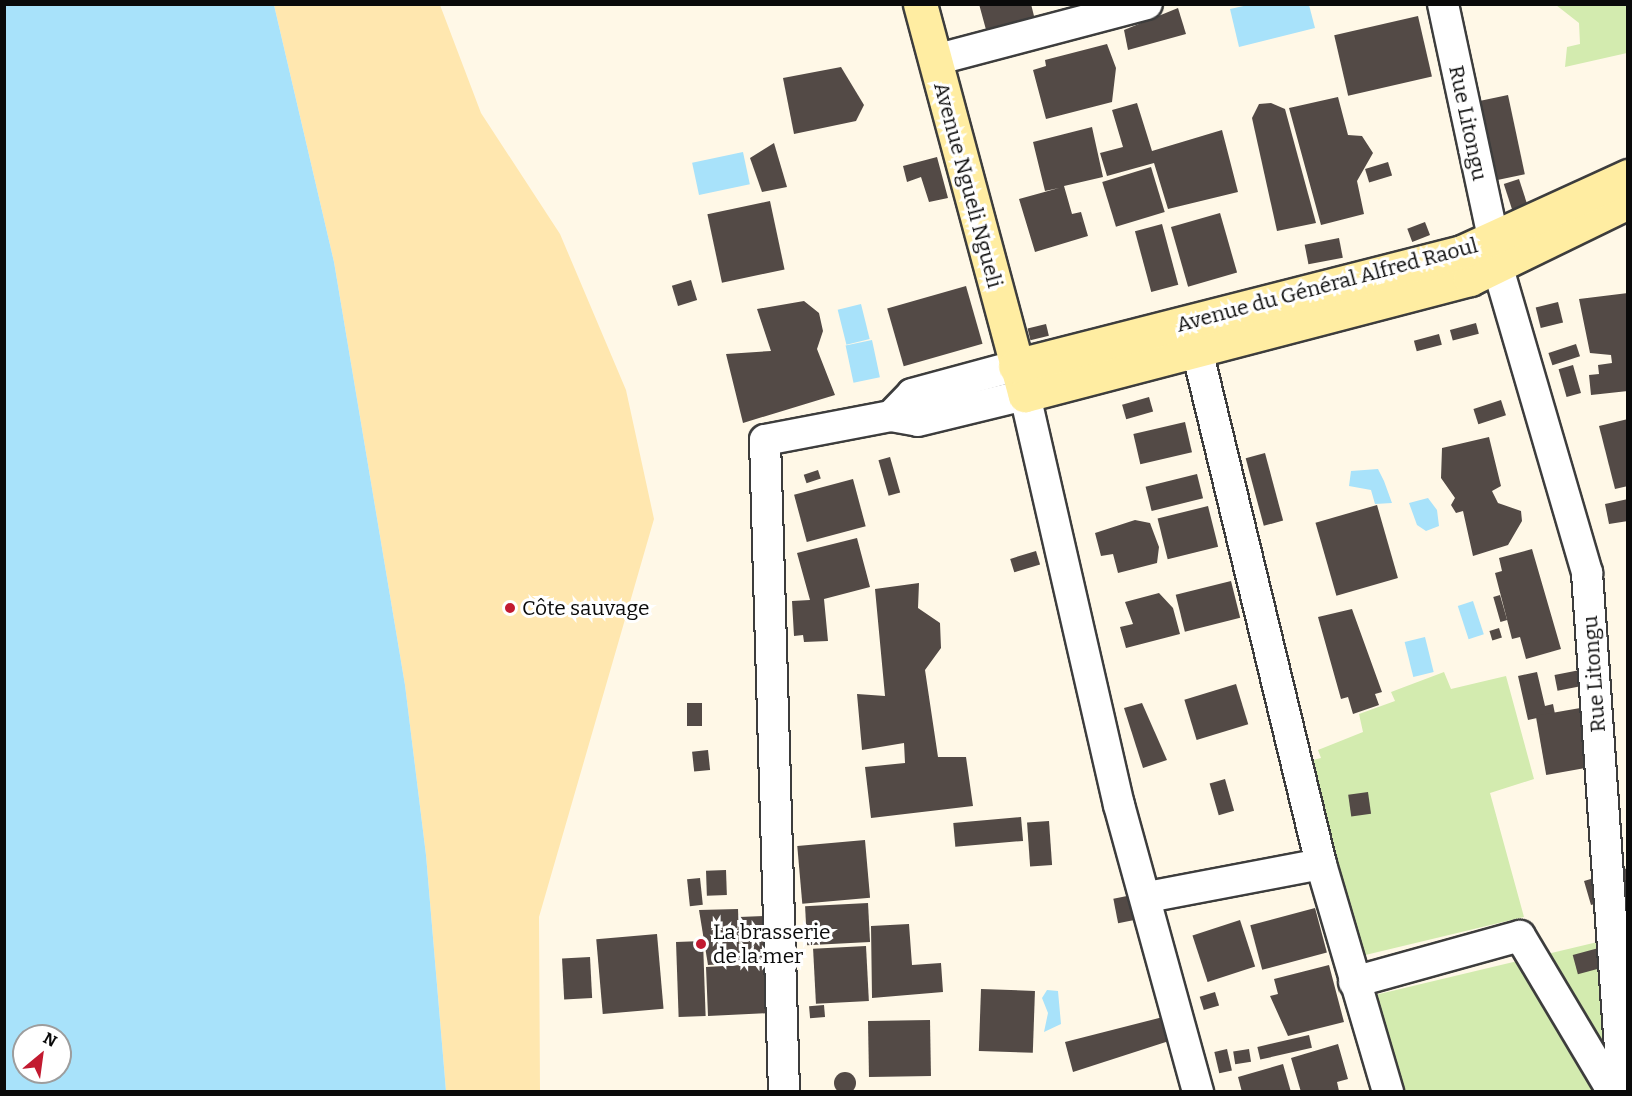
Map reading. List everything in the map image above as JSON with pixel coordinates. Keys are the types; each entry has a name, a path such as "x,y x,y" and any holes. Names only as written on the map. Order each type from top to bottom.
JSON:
{"street":[{"name":"Avenue Ngueli Ngueli","path":"920,4 1020,380"},
{"path":"935,60 1147,4"},
{"name":"Rue Litongu","path":"1443,4 1496,254 1587,573 1623,1092"},
{"name":"Avenue du Général Alfred Raoul","path":"1020,380 1496,254 1628,176"},
{"name":"Avenue du Général Alfred Raoul","path":"1020,380 1197,350 1496,254 1628,202"},
{"path":"1197,350 1321,864 1388,1092"},
{"path":"784,1092 765,440 891,416 918,421 1020,380 1119,805 1148,897 1198,1092"},
{"path":"1148,897 1321,864"},
{"path":"1354,982 1520,936 1613,1092"}],"green space":[{"path":"1556,5 1627,5 1627,53 1565,67 1567,47 1580,44 1579,23"},
{"path":"1444,672 1451,689 1506,676 1534,779 1490,793 1524,917 1357,957 1313,760 1321,758 1318,750 1363,732 1359,714 1395,701 1391,692"},
{"path":"1627,935 1627,1091 1402,1091 1375,995"}],"sand":[{"name":"Côte sauvage","path":"274,5 440,5 481,113 560,234 626,390 654,519 539,917 540,1091 446,1091 426,855 405,685 334,262"}],"water":[{"path":"5,4 274,5 334,262 405,685 426,855 446,1091 5,1091"},
{"path":"1248,5 1309,5 1315,28 1239,47 1230,9"},
{"path":"743,152 750,184 699,195 692,163"},
{"path":"861,304 870,339 846,345 838,310"},
{"path":"872,340 880,377 853,383 846,346"},
{"path":"1378,469 1392,503 1375,504 1371,490 1349,486 1351,471"},
{"path":"1428,498 1437,510 1439,526 1426,531 1417,525 1409,503"},
{"path":"1473,601 1484,634 1469,639 1458,606"},
{"path":"1425,637 1434,672 1413,677 1405,642"},
{"path":"1047,990 1058,991 1061,1024 1044,1032 1048,1013 1042,998"}],"building":[{"path":"979,4 1031,4 1036,24 988,37"},
{"path":"1178,8 1186,34 1128,50 1124,30"},
{"path":"1418,16 1432,76 1348,96 1334,35"},
{"path":"1107,44 1116,68 1112,102 1046,119 1033,70 1046,66 1045,60"},
{"path":"841,67 864,105 856,121 794,134 783,78"},
{"path":"1508,95 1525,174 1497,180 1481,101"},
{"path":"1338,97 1348,135 1362,136 1373,153 1357,181 1364,214 1321,225 1289,108"},
{"path":"1137,103 1152,151 1222,130 1238,192 1168,209 1154,163 1107,176 1100,153 1123,147 1112,110"},
{"path":"1271,103 1285,109 1316,223 1277,231 1252,118 1259,104"},
{"path":"1092,127 1103,177 1064,186 1072,214 1081,212 1088,236 1035,252 1019,199 1059,188 1045,191 1033,142"},
{"path":"774,143 787,187 762,192 750,158"},
{"path":"937,157 948,198 929,202 921,177 907,182 903,166"},
{"path":"1388,162 1392,175 1369,182 1365,169"},
{"path":"1151,167 1165,212 1116,227 1102,182"},
{"path":"1519,179 1528,206 1512,211 1504,184"},
{"path":"770,201 785,269 722,283 707,214"},
{"path":"1220,213 1237,273 1188,287 1171,227"},
{"path":"1425,222 1430,235 1412,242 1407,229"},
{"path":"1162,224 1178,285 1151,292 1135,231"},
{"path":"1339,238 1343,258 1308,264 1305,245"},
{"path":"691,280 697,300 678,306 672,286"},
{"path":"966,286 983,344 904,366 887,309"},
{"path":"1628,293 1628,391 1591,395 1589,375 1599,374 1598,365 1612,363 1611,355 1590,353 1579,299"},
{"path":"804,301 819,313 823,331 817,349 835,395 743,423 726,354 771,351 757,309"},
{"path":"1558,302 1563,322 1541,328 1536,308"},
{"path":"1476,323 1479,334 1453,341 1450,330"},
{"path":"1046,324 1049,336 1030,340 1028,329"},
{"path":"1439,334 1442,345 1417,351 1414,341"},
{"path":"1576,344 1580,356 1552,365 1548,353"},
{"path":"1573,365 1581,393 1567,397 1559,369"},
{"path":"1149,397 1153,411 1126,419 1122,405"},
{"path":"1501,400 1506,415 1478,424 1473,409"},
{"path":"1628,419 1628,486 1615,489 1599,426"},
{"path":"1185,422 1192,452 1140,464 1133,434"},
{"path":"1489,437 1501,486 1492,491 1498,503 1521,511 1522,521 1508,545 1473,556 1463,511 1456,513 1451,505 1455,498 1441,478 1442,448"},
{"path":"1265,453 1283,521 1264,526 1246,458"},
{"path":"890,457 900,493 889,496 878,460"},
{"path":"818,470 821,479 807,483 804,475"},
{"path":"1197,474 1203,498 1152,511 1146,487"},
{"path":"853,479 866,526 807,542 794,495"},
{"path":"1628,499 1628,521 1609,524 1605,504"},
{"path":"1377,505 1398,578 1336,596 1315,523"},
{"path":"1208,506 1218,547 1168,559 1158,519"},
{"path":"1135,520 1150,523 1159,547 1157,563 1118,573 1113,554 1101,556 1095,533"},
{"path":"857,538 870,587 824,599 828,641 804,642 803,635 794,636 792,601 810,600 797,553"},
{"path":"1532,549 1561,649 1526,659 1520,637 1512,639 1495,573 1502,571 1499,558"},
{"path":"1036,551 1040,564 1014,572 1010,559"},
{"path":"1231,581 1240,618 1185,632 1176,595"},
{"path":"919,583 918,608 940,623 941,648 925,670 938,757 966,757 973,806 871,818 865,767 905,763 904,743 862,750 857,694 885,696 875,589"},
{"path":"1159,593 1173,608 1180,634 1126,648 1120,627 1133,624 1125,602"},
{"path":"1500,595 1507,620 1500,622 1493,597"},
{"path":"1352,609 1382,692 1375,694 1379,705 1353,714 1348,697 1341,699 1318,617"},
{"path":"1499,628 1502,638 1492,640 1489,631"},
{"path":"1580,670 1583,686 1558,691 1554,675"},
{"path":"1537,672 1545,706 1553,704 1555,714 1528,720 1518,676"},
{"path":"1236,684 1248,724 1197,740 1184,700"},
{"path":"687,703 702,703 702,726 687,726"},
{"path":"1142,703 1167,760 1143,768 1124,708"},
{"path":"1586,707 1596,766 1546,775 1536,716"},
{"path":"708,750 710,770 694,772 692,752"},
{"path":"1225,779 1234,811 1219,815 1210,783"},
{"path":"1368,792 1371,814 1351,817 1348,795"},
{"path":"1021,817 1023,841 955,847 953,823"},
{"path":"1049,821 1052,865 1030,866 1027,823"},
{"path":"865,840 870,898 802,904 797,846"},
{"path":"1628,868 1628,899 1623,896 1591,905 1584,881"},
{"path":"726,870 727,895 707,896 706,871"},
{"path":"700,878 703,905 690,906 687,879"},
{"path":"1132,895 1137,920 1118,923 1113,899"},
{"path":"868,903 870,942 807,945 805,906"},
{"path":"1315,908 1327,952 1262,970 1250,925"},
{"path":"738,909 740,963 708,965 699,910"},
{"path":"766,916 771,1013 708,1016 706,967 742,965 739,917"},
{"path":"1240,920 1255,967 1208,982 1192,935"},
{"path":"909,924 912,965 941,963 943,992 872,998 871,926"},
{"path":"657,934 664,1009 603,1014 596,939"},
{"path":"703,941 706,1016 679,1017 676,942"},
{"path":"1621,942 1626,961 1578,974 1573,955"},
{"path":"866,946 869,1001 816,1004 813,949"},
{"path":"590,957 592,998 564,999 562,958"},
{"path":"1329,965 1344,1022 1288,1036 1270,996 1278,994 1274,979"},
{"path":"981,989 1035,991 1033,1053 979,1051"},
{"path":"1215,992 1219,1005 1204,1010 1200,997"},
{"path":"824,1005 825,1017 810,1018 809,1006"},
{"path":"1163,1017 1169,1041 1073,1072 1065,1042"},
{"path":"930,1020 931,1076 869,1077 868,1021"},
{"path":"1309,1035 1312,1048 1260,1060 1257,1047"},
{"path":"1338,1044 1348,1079 1337,1082 1339,1091 1351,1092 1301,1092 1291,1058"},
{"path":"1227,1049 1232,1070 1219,1073 1214,1052"},
{"path":"1249,1049 1251,1062 1235,1064 1233,1052"},
{"path":"1283,1064 1291,1092 1242,1092 1238,1077"},
{"path":"845,1072 853,1075 856,1083 853,1091 845,1094 837,1091 834,1083 837,1075"}],"place":[{"name":"Côte sauvage","path":"510,608"},
{"name":"La brasserie de la mer","path":"701,944"}]}
